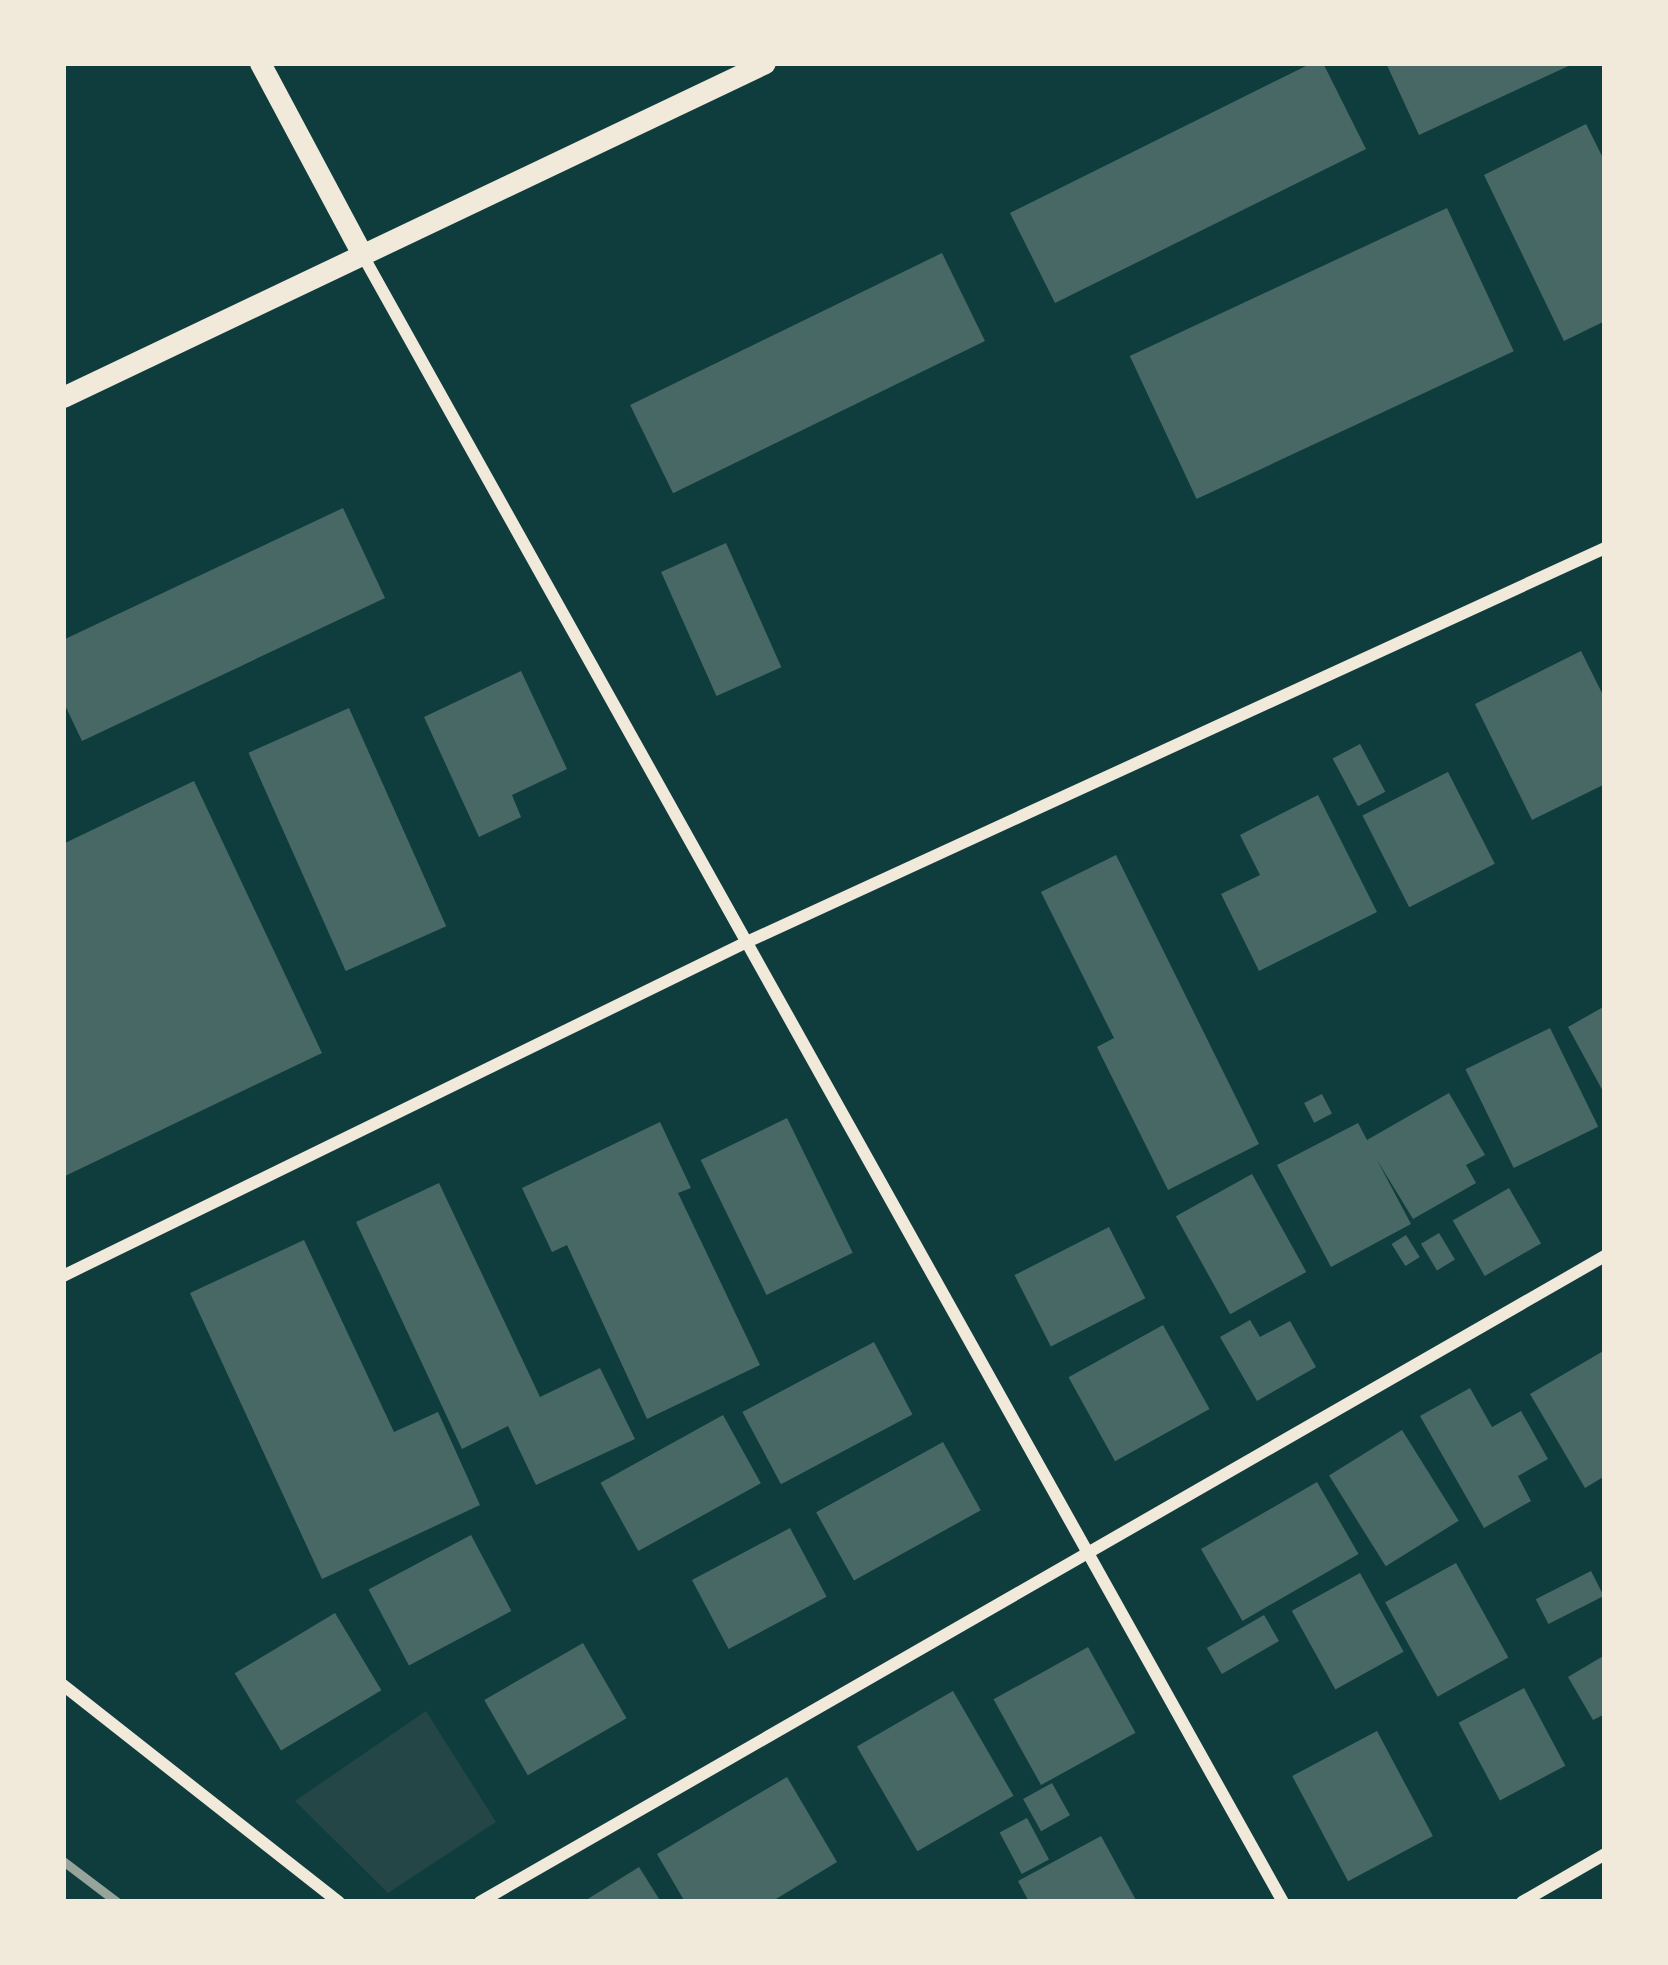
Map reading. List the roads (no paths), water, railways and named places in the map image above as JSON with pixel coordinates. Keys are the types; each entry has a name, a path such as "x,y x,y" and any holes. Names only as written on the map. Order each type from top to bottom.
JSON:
{"street":[{"path":"260,63 362,254 1091,1550 1283,1902"},
{"path":"63,398 765,63"},
{"path":"63,1276 749,941 1605,548"},
{"path":"480,1902 1605,1256"},
{"path":"63,1684 339,1902"},
{"path":"1522,1902 1605,1854"}],"railway":[{"path":"63,1861 117,1902"}]}
